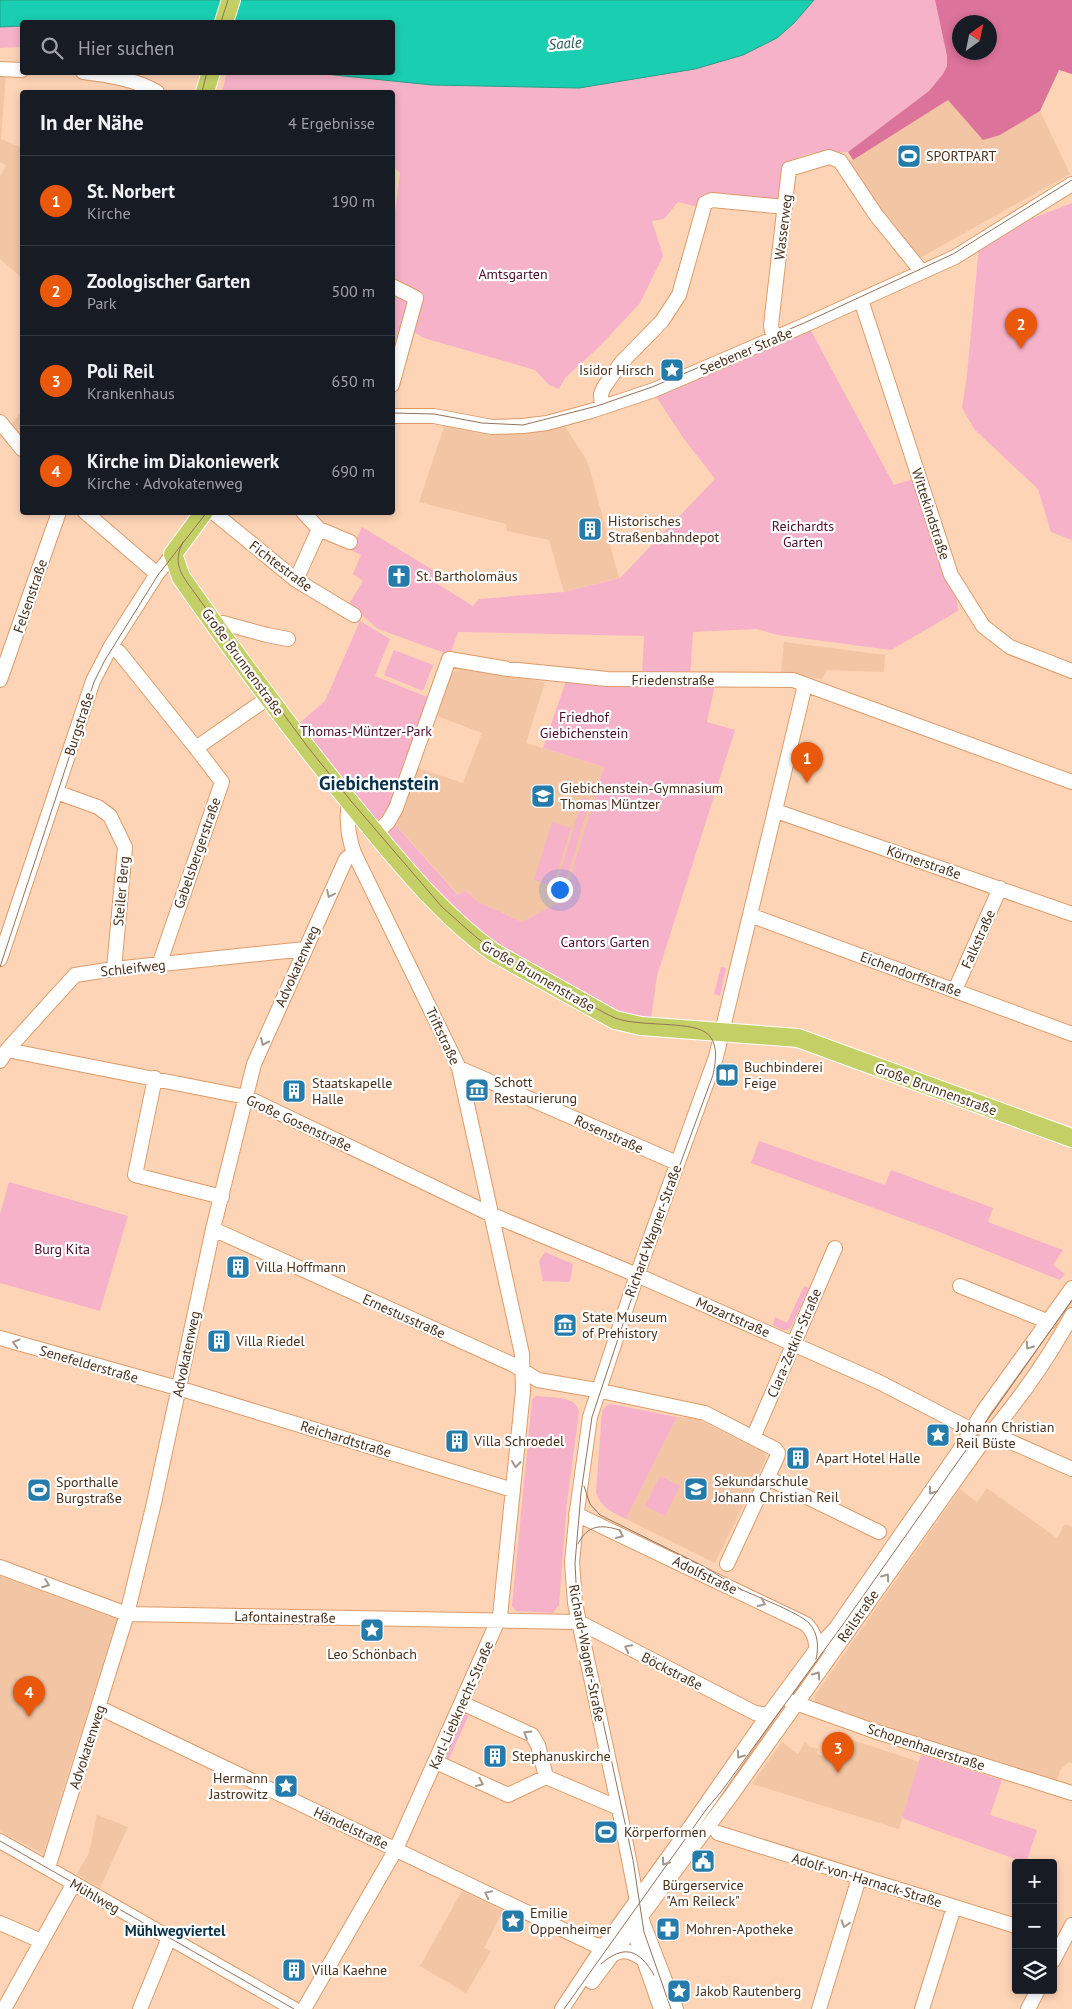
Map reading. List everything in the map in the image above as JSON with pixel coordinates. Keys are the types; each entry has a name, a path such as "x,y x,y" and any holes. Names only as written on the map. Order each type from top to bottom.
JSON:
{"main road":[{"path":"225,20 231,0"},
{"path":"206,90 210,75"},
{"name":"Burgstraße","path":"173,554 202,515"},
{"name":"Große Brunnenstraße","path":"173,554 181,577 268,698 349,802 440,909 493,952 615,1020 641,1026 798,1038 1072,1138"}],"street":[{"path":"0,69 20,70"},
{"path":"103,75 123,78 152,90"},
{"name":"Wasserweg","path":"774,338 771,326 789,169 829,157 840,161 876,215 922,272"},
{"name":"Seebener Straße","path":"395,416 434,416 487,426 519,427 547,423 654,390 861,300 955,256 1072,184"},
{"path":"602,407 600,394 604,387 621,363 662,322 679,295 705,203 712,200 785,207"},
{"path":"395,288 416,298 395,374"},
{"name":"Wittekindstraße","path":"861,300 951,575 983,626 1010,648 1072,671"},
{"path":"0,422 20,447"},
{"name":"Felsenstraße","path":"0,680 58,515"},
{"path":"89,515 157,574"},
{"name":"Fichtestraße","path":"217,515 296,580 354,615"},
{"path":"306,515 319,529 350,542"},
{"path":"296,580 319,529"},
{"name":"Burgstraße","path":"0,959 93,681 111,646 157,574 173,554"},
{"path":"217,625 223,623 267,636 288,639"},
{"name":"Gabelsbergerstraße","path":"111,646 119,652 222,782 159,965"},
{"name":"Friedenstraße","path":"375,834 388,822 396,808 449,659 508,669 607,679 793,680 1072,782"},
{"name":"Richard-Wagner-Straße","path":"637,1901 573,1592 572,1572 576,1514 590,1417 598,1390 637,1275 716,1056 720,1032 776,811 805,685"},
{"path":"196,748 268,698"},
{"name":"Steiler Berg","path":"56,792 98,807 110,816 125,847 114,969"},
{"name":"Triftstraße","path":"349,802 346,816 354,853 459,1068 522,1354 523,1371"},
{"name":"Körnerstraße","path":"776,811 1072,914"},
{"name":"Advokatenweg","path":"48,1868 100,1708 128,1614 213,1229 254,1064 346,859 354,853"},
{"name":"Falkstraße","path":"955,990 1000,888"},
{"name":"Eichendorffstraße","path":"750,915 1072,1034"},
{"name":"Schleifweg","path":"4,1056 75,976 114,969 305,949"},
{"name":"Große Gosenstraße","path":"4,1056 155,1078 246,1097 490,1214"},
{"name":"Rosenstraße","path":"459,1068 677,1163"},
{"path":"155,1078 136,1174 222,1196"},
{"name":"Mozartstraße","path":"490,1214 637,1275 879,1382 972,1430"},
{"name":"Ernestusstraße","path":"213,1229 523,1371 538,1380 598,1390 706,1413 778,1453 768,1478"},
{"name":"Clara-Zetkin-Straße","path":"754,1438 835,1248"},
{"path":"960,1286 1049,1322"},
{"name":"Reilstraße","path":"607,1951 637,1901 781,1696 816,1650 829,1637 1032,1342 1049,1322 1072,1288"},
{"name":"Reilstraße","path":"607,1951 662,1890 979,1447 1071,1323"},
{"name":"Senefelderstraße","path":"0,1338 179,1389"},
{"path":"1056,1342 1072,1340"},
{"name":"Karl-Liebknecht-Straße","path":"304,2009 396,1850 498,1621 523,1391 523,1371"},
{"name":"Reichardtstraße","path":"179,1389 513,1490"},
{"path":"991,1433 1072,1469"},
{"path":"727,1564 768,1478 879,1532"},
{"name":"Adolfstraße","path":"576,1514 806,1624 812,1630 817,1645 816,1650"},
{"name":"Lafontainestraße","path":"0,1567 128,1614 579,1622"},
{"name":"Böckstraße","path":"579,1622 755,1714 768,1715"},
{"name":"Schopenhauerstraße","path":"781,1696 796,1704 874,1731 1072,1793"},
{"path":"462,1704 532,1735 538,1745 546,1776"},
{"name":"Händelstraße","path":"100,1708 607,1951"},
{"path":"436,1762 508,1795 546,1776"},
{"path":"546,1776 619,1808"},
{"name":"Adolf-von-Harnack-Straße","path":"718,1832 1012,1925"},
{"name":"Mühlweg","path":"0,1841 294,2009"},
{"path":"819,2009 859,1878"},
{"path":"4,2009 74,1884"},
{"path":"637,1901 638,1940 661,2009"},
{"path":"922,2009 954,1907"},
{"path":"638,1918 676,2009"},
{"path":"0,1923 41,1942"},
{"path":"1058,1939 1072,1925"},
{"path":"140,2009 169,1938"},
{"path":"607,1951 632,1952 644,1959"},
{"path":"562,2009 607,1951"},
{"path":"572,2009 607,1951"},
{"path":"1028,2009 1036,1994"}],"shaded area":[{"path":"935,0 1072,0 1072,74 1059,70 1040,111 1000,135 983,140 948,100 853,160 848,152 929,91 947,66 947,56"},
{"path":"0,73 6,73 1,139 20,147 20,276 0,259 0,176 6,166 0,162"},
{"path":"948,100 1000,135 1040,111 1070,174 918,259 840,161 853,160"},
{"path":"20,413 20,448 6,430"},
{"path":"446,421 562,422 586,459 619,578 564,592 549,540 507,531 506,524 419,502"},
{"path":"784,642 885,655 884,672 827,670 822,679 781,672"},
{"name":"Giebichenstein-Gymnasium Thomas Müntzer","path":"462,668 545,682 526,743 604,767 563,900 522,922 478,902 464,890 459,895 396,825 418,768 463,783 482,733 437,716 452,673"},
{"name":"Sekundarschule Johann Christian Reil","path":"677,1417 695,1418 764,1452 766,1456 715,1563 626,1519"},
{"path":"987,1488 1057,1538 1065,1524 1072,1527 1072,1763 1069,1762 1060,1770 1056,1783 818,1708 814,1697 960,1489 977,1502"},
{"path":"0,1576 117,1619 43,1854 0,1831"},
{"path":"831,1733 919,1762 899,1829 752,1784 782,1742 798,1754 805,1742 810,1747 818,1749 817,1754 822,1756"},
{"path":"97,1815 128,1827 100,1888 77,1874 89,1853"},
{"path":"462,1891 503,1911 484,1948 491,1951 466,1993 420,1966"}],"green space":[{"name":"Amtsgarten","path":"814,0 935,0 947,56 947,66 929,91 848,152 811,153 786,164 782,170 780,181 779,205 699,207 678,202 664,219 652,221 663,256 640,303 600,346 565,378 559,389 549,385 535,370 424,338 412,331 421,293 395,284 395,212 400,173 395,168 395,90 222,90 226,75 342,75 432,85 579,88 695,69 743,55 777,38 794,23"},
{"path":"20,26 20,47 0,48 0,27"},
{"path":"1072,203 1072,540 1051,532 1038,489 975,430 962,408 967,375 979,246 1013,226"},
{"path":"395,287 410,295 395,342"},
{"name":"Reichardts Garten","path":"809,327 894,485 920,477 954,571 958,611 891,650 778,635 757,629 693,632 690,678 642,677 644,636 458,632 450,655 378,629 349,604 363,581 353,574 361,555 351,550 362,527 433,570 433,581 473,606 479,599 564,592 620,578 715,479 684,439 655,395"},
{"name":"Thomas-Müntzer-Park","path":"360,621 390,639 375,676 432,699 395,805 376,821 295,727 325,701"},
{"path":"394,650 433,665 423,691 384,675"},
{"name":"Cantors Garten","path":"567,678 716,680 707,722 735,730 657,976 650,1026 616,1016 470,931 382,829 391,820 458,895 464,890 478,902 522,922 563,900 604,767 543,748"},
{"path":"583,797 590,800 563,891 555,889"},
{"path":"552,822 571,828 553,886 534,880"},
{"path":"721,967 726,968 720,996 714,994"},
{"path":"759,1141 885,1185 891,1170 993,1208 988,1222 1063,1250 1053,1265 1065,1274 1060,1280 934,1230 751,1163"},
{"name":"Burg Kita","path":"9,1182 128,1216 100,1311 0,1283 0,1214"},
{"path":"545,1252 573,1264 570,1282 543,1281 539,1261"},
{"path":"804,1286 809,1288 791,1327 788,1330 783,1330 773,1325 775,1317 787,1323"},
{"path":"536,1396 569,1400 574,1403 579,1413 567,1502 559,1605 553,1613 516,1611 512,1606 532,1400"},
{"path":"611,1404 677,1417 626,1519 604,1506 596,1492 602,1411"},
{"path":"660,1476 680,1486 665,1516 645,1506"},
{"path":"467,1714 468,1717 448,1761 444,1759 445,1756 463,1715"},
{"path":"921,1755 1002,1780 990,1815 1037,1830 1027,1859 1015,1859 902,1818"}],"water":[{"name":"Saale","path":"0,0 814,0 794,23 777,38 743,55 695,69 579,88 432,85 334,75 395,75 395,20 20,20 20,26 0,27"}],"tram line":[{"path":"222,20 228,0"},
{"path":"202,90 206,75"},
{"path":"395,413 434,414 482,423 523,425 597,406 652,387 804,323 953,254 1072,180"},
{"path":"0,967 94,682 105,660 158,575 205,515"},
{"path":"183,542 178,563 189,586 307,746 351,801 442,907 477,938 494,950 615,1018 625,1021 687,1026 705,1032 713,1041 715,1052 713,1075 639,1276 592,1417 581,1493 575,1563 577,1601 633,1860 644,1932 671,2009"},
{"path":"564,2009 708,1807 721,1792 844,1623 1072,1300"},
{"path":"584,1486 590,1504 600,1515 703,1566 742,1590"},
{"path":"578,1544 586,1533 595,1528 606,1527 619,1530"},
{"path":"736,1587 785,1609 809,1623 817,1640 816,1659"},
{"path":"0,1841 294,2009"},
{"path":"601,1964 617,1954 630,1952 643,1960 654,1975"}],"place":[{"name":"SPORTPART","path":"909,156"},
{"name":"Zoologischer Garten","path":"1021,349"},
{"name":"Isidor Hirsch","path":"672,370"},
{"name":"Historisches Straßenbahndepot","path":"590,529"},
{"name":"St. Bartholomäus","path":"399,576"},
{"name":"St. Norbert","path":"807,783"},
{"name":"Giebichenstein-Gymnasium Thomas Müntzer","path":"543,796"},
{"name":"Buchbinderei Feige","path":"727,1075"},
{"name":"Schott Restaurierung","path":"477,1090"},
{"name":"Staatskapelle Halle","path":"294,1091"},
{"name":"Villa Hoffmann","path":"238,1267"},
{"name":"State Museum of Prehistory","path":"565,1325"},
{"name":"Villa Riedel","path":"219,1341"},
{"name":"Johann Christian Reil Büste","path":"938,1435"},
{"name":"Villa Schroedel","path":"457,1441"},
{"name":"Apart Hotel Halle","path":"798,1458"},
{"name":"Sekundarschule Johann Christian Reil","path":"696,1489"},
{"name":"Sporthalle Burgstraße","path":"39,1490"},
{"name":"Leo Schönbach","path":"372,1630"},
{"name":"Kirche im Diakoniewerk","path":"29,1717"},
{"name":"Stephanuskirche","path":"495,1756"},
{"name":"Poli Reil","path":"838,1773"},
{"name":"Hermann Jastrowitz","path":"286,1786"},
{"name":"Körperformen","path":"606,1832"},
{"name":"Bürgerservice \"Am Reileck\"","path":"703,1861"},
{"name":"Emilie Oppenheimer","path":"513,1921"},
{"name":"Mohren-Apotheke","path":"668,1929"},
{"name":"Villa Kaehne","path":"294,1970"},
{"name":"Jakob Rautenberg","path":"679,1991"}],"district":[{"name":"Giebichenstein","path":"379,783"},
{"name":"Mühlwegviertel","path":"175,1930"}],"park label":[{"name":"Friedhof Giebichenstein","path":"584,726"}]}
